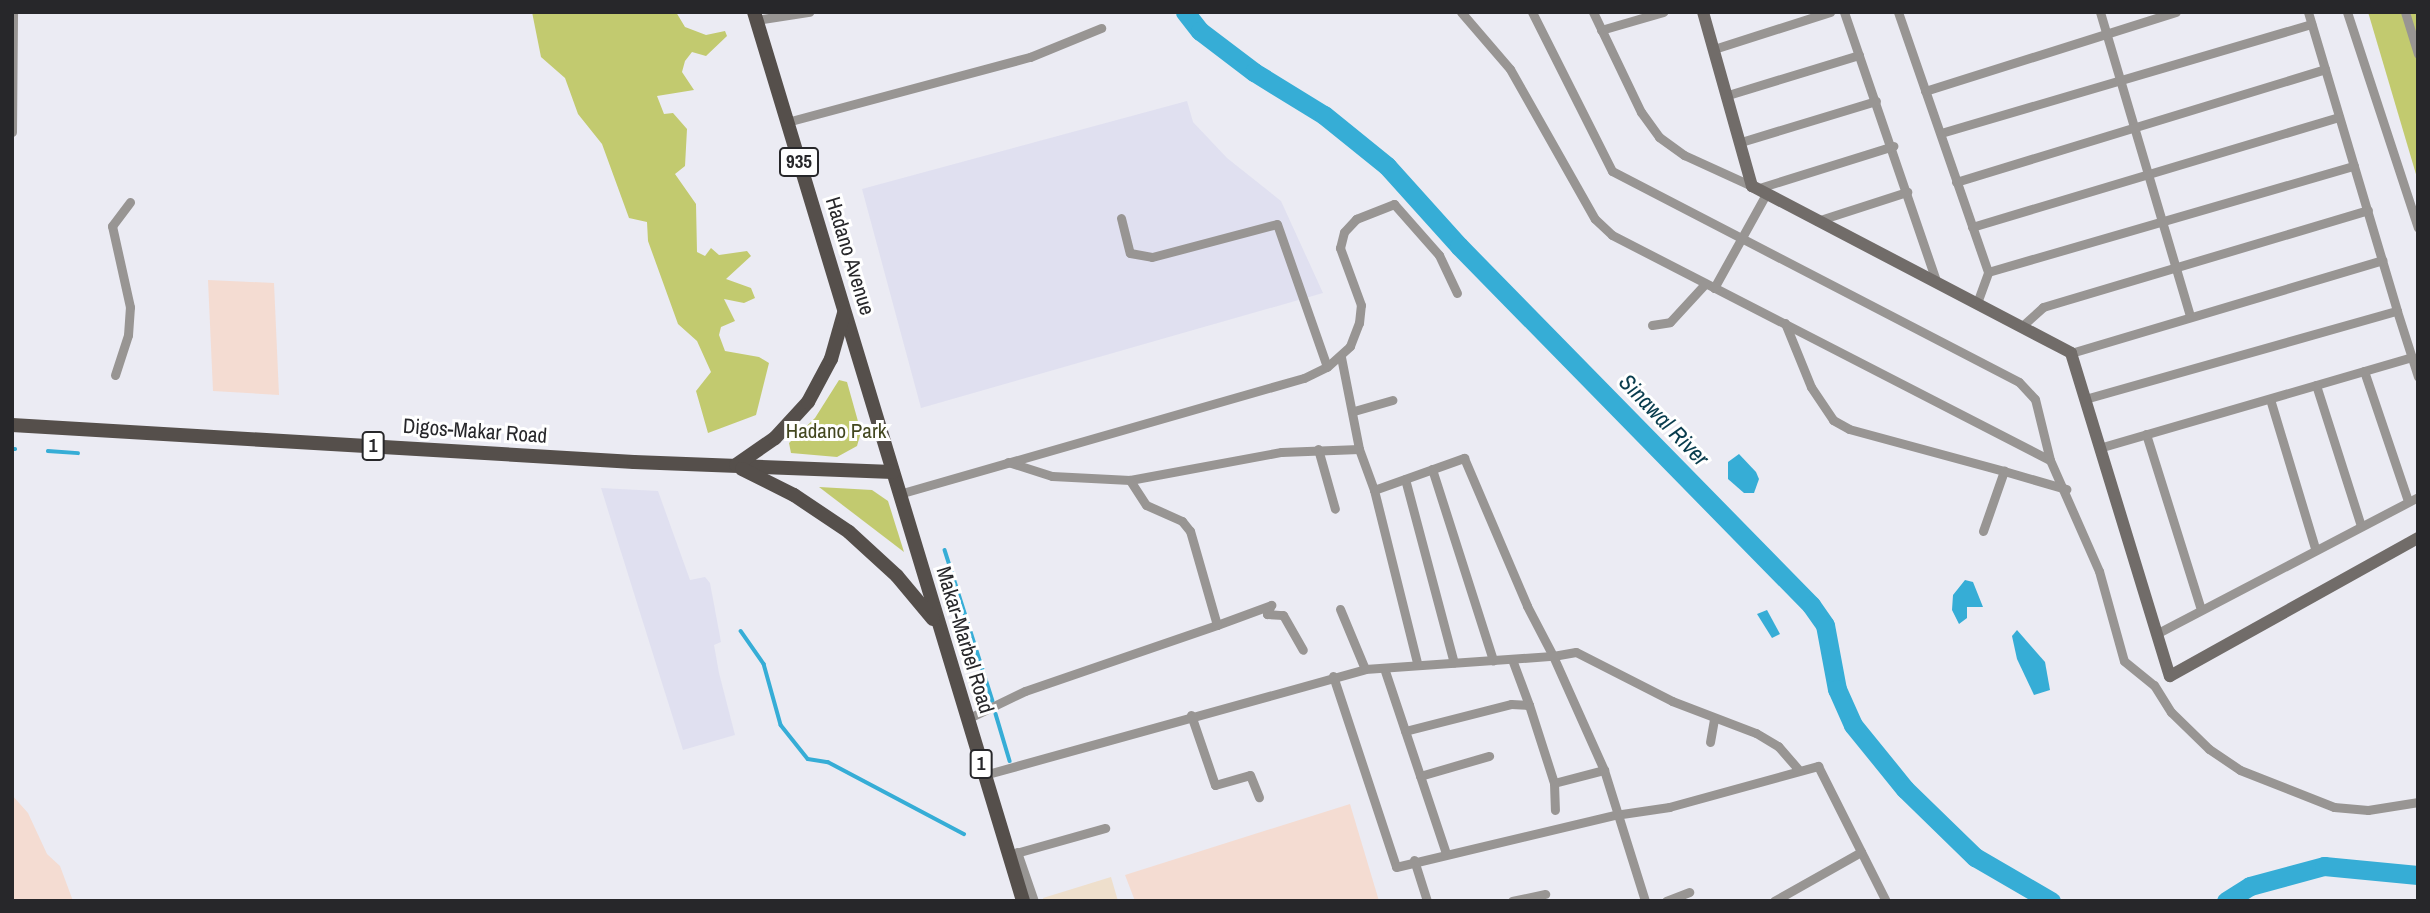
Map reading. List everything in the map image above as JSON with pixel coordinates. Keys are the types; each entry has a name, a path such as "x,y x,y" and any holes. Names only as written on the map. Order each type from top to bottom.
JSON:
{"main road":[{"name":"Hadano Avenue","path":"755,16 893,472"},
{"path":"844,312 831,359 808,402 775,438 735,466 794,495 849,532 897,576 939,627"},
{"name":"Digos-Makar Road","path":"12,425 735,466 893,472"},
{"name":"Makar-Marbel Road","path":"893,472 967,719 1013,853 1023,901"}],"street":[{"path":"12,132 13,12"},
{"path":"755,16 809,12"},
{"path":"1461,12 1499,52 1528,96 1595,219 1612,235 2050,460"},
{"path":"1532,12 1612,171 2019,382 2035,400 2050,460 2066,489 2099,572 2124,661 2154,685 2171,712 2209,749 2268,783 2348,809 2418,802"},
{"path":"1592,12 1641,112 1659,137 1684,155 1758,190 2071,354 2170,676"},
{"path":"1601,30 1663,12"},
{"path":"1651,325 1670,323 1710,286 1742,239 1758,190 1703,12"},
{"path":"1714,49 1830,12"},
{"path":"1844,12 1893,146 1937,285"},
{"path":"1898,12 1988,272 1977,303"},
{"path":"2100,12 2190,316"},
{"path":"1925,90 2176,12"},
{"path":"2308,12 2418,377"},
{"path":"2347,12 2418,228"},
{"path":"2405,12 2418,54"},
{"path":"1941,133 2311,24"},
{"path":"788,122 1030,57 1101,28"},
{"path":"1728,95 1860,55"},
{"path":"1956,182 2325,69"},
{"path":"1741,142 1876,101"},
{"path":"1972,227 2339,117"},
{"path":"1758,190 1893,146"},
{"path":"1988,272 2354,166"},
{"path":"1817,221 1908,192"},
{"path":"115,375 128,335 130,307 112,226 130,202"},
{"path":"899,494 1304,378 1327,367 1341,357 1354,341 1361,305 1340,248 1343,232 1356,219 1394,204 1439,255 1457,293"},
{"path":"2021,327 2043,307 2368,210"},
{"path":"1121,218 1130,253 1145,257 1277,224 1327,367"},
{"path":"2071,354 2382,260"},
{"path":"2085,399 2397,311"},
{"path":"1785,323 1811,387 1833,420 1849,429 2066,489"},
{"path":"1341,357 1354,411 1359,449 1374,490 1418,662"},
{"path":"2098,448 2412,357"},
{"path":"2364,371 2408,501"},
{"path":"2316,385 2361,526"},
{"path":"2270,399 2315,548"},
{"path":"1354,411 1392,400"},
{"path":"2146,434 2201,609"},
{"path":"1008,462 1052,476 1130,480 1318,449 1359,449"},
{"path":"1318,449 1335,509"},
{"path":"1374,490 1466,459 1527,606 1553,656 1604,770 1615,815 1645,901"},
{"path":"1432,469 1493,660"},
{"path":"1983,531 2004,471"},
{"path":"1405,479 1454,663"},
{"path":"1130,480 1146,505 1182,522 1189,531 1217,625"},
{"path":"2156,634 2315,548 2418,497"},
{"path":"2154,685 2418,538"},
{"path":"967,719 1025,691 1271,605 1267,614 1283,615 1303,650"},
{"path":"1340,609 1365,669"},
{"path":"985,775 1191,715 1365,669 1385,671 1418,662 1513,662 1576,652 1714,720 1767,738 1798,769"},
{"path":"1513,662 1554,783 1555,810"},
{"path":"1385,671 1446,853"},
{"path":"1333,676 1396,867 1414,860 1615,815 1669,807 1798,769 1818,766 1886,901"},
{"path":"1405,731 1511,704 1529,705"},
{"path":"1191,715 1215,785 1250,775 1259,797"},
{"path":"1710,742 1714,720"},
{"path":"1420,776 1489,757"},
{"path":"1554,783 1604,770"},
{"path":"1034,901 1013,853 1105,828"},
{"path":"1774,901 1861,852"},
{"path":"1414,860 1427,901"},
{"path":"1666,901 1689,891"},
{"path":"1512,901 1545,894"}],"shaded area":[{"path":"1187,101 1193,122 1227,158 1281,201 1323,293 921,408 862,189"},
{"path":"208,280 274,283 279,395 213,391"},
{"path":"601,488 658,491 690,580 705,577 710,583 721,642 714,645 735,735 683,750"},
{"path":"12,795 28,813 47,854 60,866 73,901 12,901"},
{"path":"1350,804 1379,901 1135,901 1125,875"},
{"path":"1111,877 1118,901 1044,901 1043,898"}],"green space":[{"path":"532,12 676,12 685,27 706,35 725,31 727,36 706,56 692,52 685,61 682,72 694,90 657,96 664,114 673,113 687,129 685,166 675,174 696,204 697,252 705,256 711,248 719,255 747,251 751,256 726,279 751,288 755,298 744,303 724,299 735,321 721,327 719,335 725,351 759,357 769,363 756,415 708,433 696,391 711,372 697,341 678,324 648,241 647,222 629,218 602,144 578,114 565,78 541,57"},
{"path":"2368,12 2418,12 2418,181"},
{"name":"Hadano Park","path":"839,380 847,382 861,432 857,446 837,457 791,453 789,443 815,418"},
{"name":"Hadano Park","path":"819,487 872,490 888,501 904,552"}],"water":[{"path":"1739,454 1759,479 1754,493 1744,493 1728,479 1728,462"},
{"path":"1965,580 1973,582 1983,607 1967,607 1967,618 1959,624 1952,610 1953,595"},
{"path":"1767,610 1780,634 1772,638 1757,614"},
{"path":"2017,630 2045,662 2050,690 2034,695 2017,659 2012,636"}],"waterway":[{"name":"Sinawal River","path":"1185,12 1200,31 1254,72 1324,115 1387,166 1459,246 1811,605 1825,625 1837,689 1853,725 1905,789 1975,857 2051,901"},
{"path":"48,451 78,453"},
{"path":"945,550 993,701"},
{"path":"741,631 764,664 781,725 808,759 828,762 964,834"},
{"path":"996,714 1010,761"},
{"name":"Sinawal River","path":"2226,901 2250,886 2324,866 2418,875"}]}
